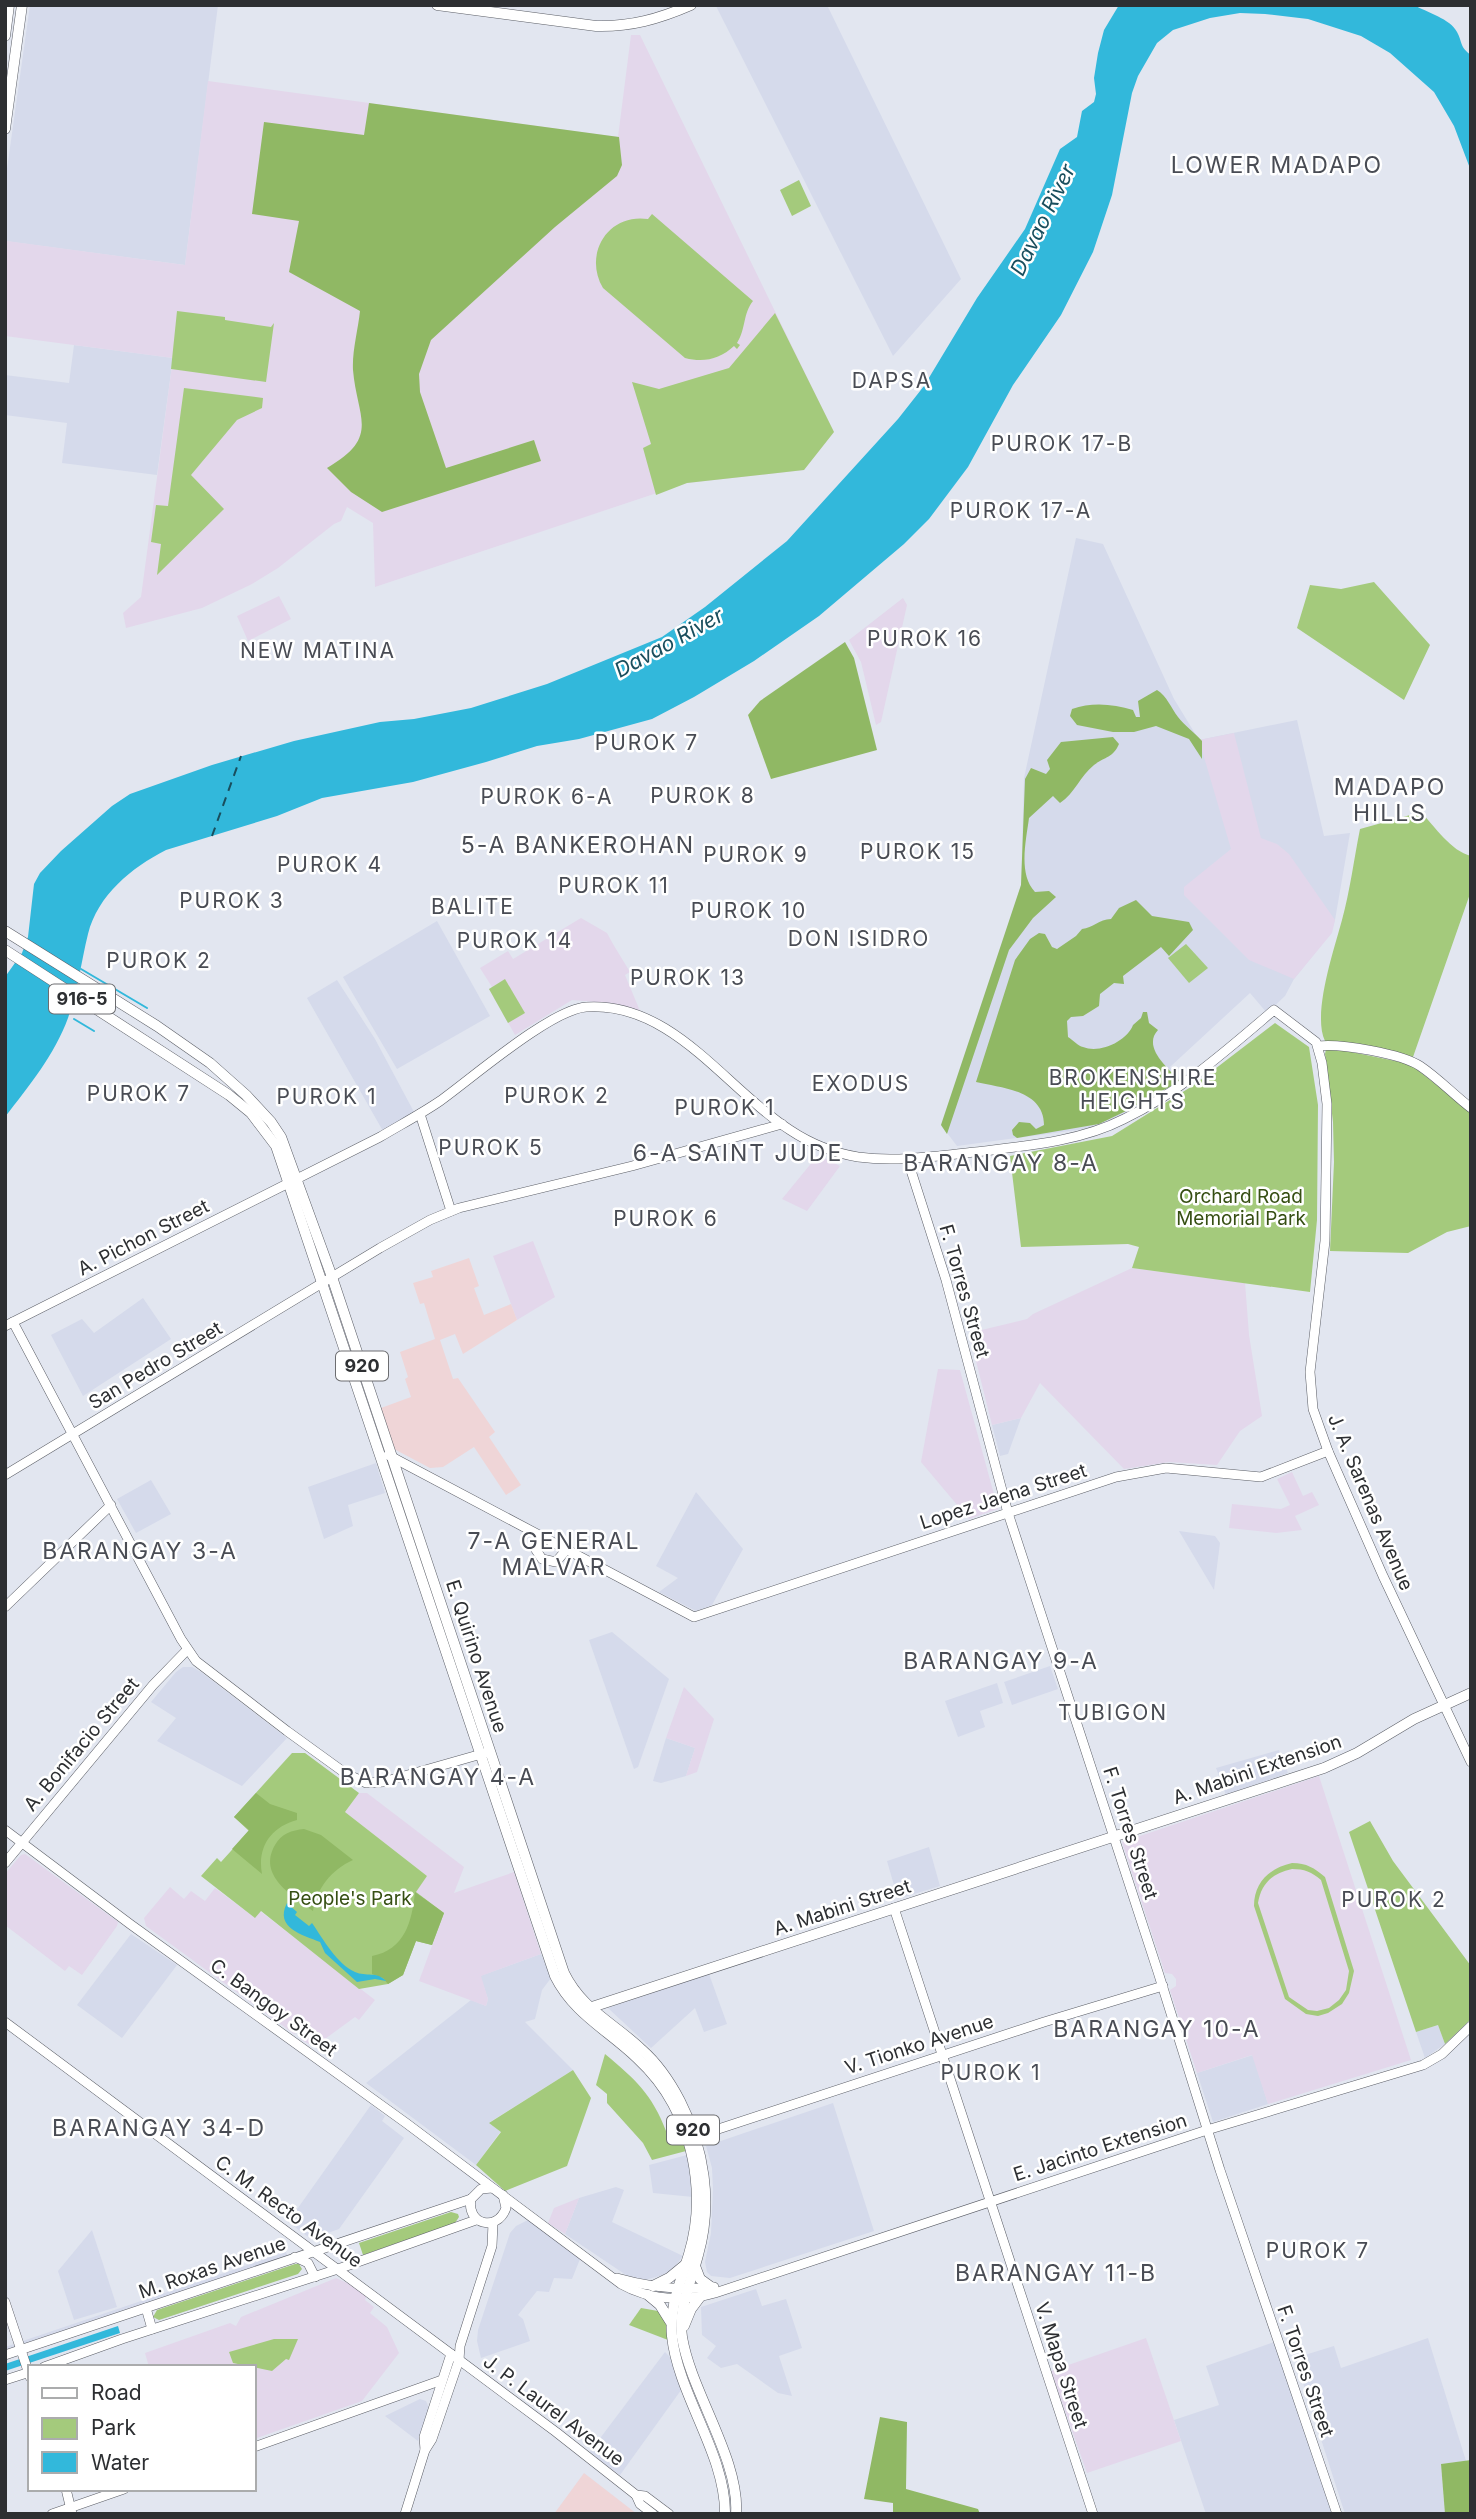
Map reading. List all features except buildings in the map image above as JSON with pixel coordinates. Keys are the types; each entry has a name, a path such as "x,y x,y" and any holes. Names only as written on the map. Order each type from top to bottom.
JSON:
{"main road":[{"path":"5,36 9,5"},
{"path":"5,129 22,5"},
{"path":"437,5 613,27 638,24 691,5"},
{"name":"E. Quirino Avenue","path":"5,931 157,1026 210,1063 257,1106 281,1137 321,1283 555,1976 571,2002 630,2039 655,2064 679,2100 702,2164 706,2199 703,2234 671,2322 673,2347 724,2474 735,2494 736,2514"},
{"name":"E. Quirino Avenue","path":"5,950 219,1088 251,1113 276,1146 332,1276 564,1973 586,2011"},
{"name":"A. Pichon Street","path":"9,1324 420,1114 544,1025 569,1011 589,1007 621,1011 666,1030 714,1066 782,1124 809,1141 834,1152 870,1158 907,1158 1013,1147 1082,1134 1121,1121 1180,1086 1274,1010 1309,1035 1318,1046"},
{"path":"1318,1046 1337,1045 1411,1061 1471,1108"},
{"name":"J. A. Sarenas Avenue","path":"1318,1046 1328,1113 1325,1241 1310,1385 1313,1409 1328,1451 1383,1576 1471,1762"},
{"path":"420,1114 451,1211"},
{"name":"San Pedro Street","path":"5,1475 332,1276 451,1211 632,1166 782,1124"},
{"name":"F. Torres Street","path":"907,1158 946,1280 1008,1513 1263,2301 1337,2514"},
{"path":"9,1324 74,1434 187,1650 196,1661 286,1731 360,1782 383,1783 479,1753 491,1753"},
{"name":"Lopez Jaena Street","path":"566,1549 694,1617 1115,1477 1181,1468 1261,1477 1328,1451"},
{"path":"379,1454 391,1455 566,1549 556,1562 542,1559 536,1550 539,1535"},
{"path":"5,1607 111,1505"},
{"name":"A. Bonifacio Street","path":"5,1863 153,1685 187,1650"},
{"name":"A. Mabini Extension","path":"1114,1836 1324,1768 1405,1723 1471,1693"},
{"path":"479,1753 486,1740"},
{"name":"C. Bangoy Street","path":"5,1830 612,2276 650,2290 682,2293"},
{"name":"A. Mabini Street","path":"586,2011 1114,1836"},
{"name":"V. Mapa Street","path":"894,1908 1093,2514"},
{"name":"V. Tionko Avenue","path":"691,2138 1163,1986"},
{"name":"C. M. Recto Avenue","path":"5,2022 455,2357"},
{"name":"E. Jacinto Extension","path":"682,2293 700,2297 1207,2130 1427,2063 1442,2054 1471,2026"},
{"path":"494,2188 481,2189 471,2199 470,2210 476,2220 484,2224 494,2223 504,2215 524,2211"},
{"path":"503,2195 506,2205 504,2215"},
{"name":"M. Roxas Avenue","path":"28,2365 146,2308 471,2199"},
{"name":"M. Roxas Avenue","path":"50,2365 315,2277 476,2220"},
{"path":"425,2450 424,2437 442,2380 462,2341 492,2246 494,2223"},
{"path":"295,2257 309,2265 315,2277"},
{"path":"671,2322 650,2290 691,2265 711,2287"},
{"name":"E. Jacinto Extension","path":"682,2293 730,2286"},
{"name":"E. Quirino Avenue","path":"682,2293 682,2337 724,2474 725,2509"},
{"path":"682,2337 688,2315 700,2297"},
{"path":"5,2302 26,2366"},
{"path":"146,2308 152,2329"},
{"path":"453,2377 472,2370 462,2341"},
{"name":"M. Roxas Avenue","path":"5,2355 26,2366 5,2380"},
{"path":"405,2514 425,2450 432,2439 453,2377 455,2357"},
{"name":"J. P. Laurel Avenue","path":"455,2357 636,2495 640,2504 653,2514"},
{"path":"256,2445 442,2380"},
{"path":"416,2390 435,2402"},
{"path":"67,2491 72,2510"},
{"path":"52,2514 72,2510 119,2491"},
{"name":"J. P. Laurel Avenue","path":"636,2495 645,2496 669,2514"},
{"path":"718,2514 725,2509"}],"shaded area":[{"path":"30,5 218,5 185,265 5,241 5,183"},
{"path":"827,5 961,279 893,356 716,6"},
{"path":"631,35 640,35 834,432 804,470 687,483 375,587 373,523 347,507 341,521 252,584 202,608 126,628 123,613 141,597 173,358 5,336 7,241 185,265 208,81 618,137"},
{"path":"74,345 173,358 157,475 62,463 67,423 5,415 5,375 69,383"},
{"path":"1076,538 1103,544 1174,699 1199,740 1297,720 1324,836 1350,833 1335,920 1331,933 1294,979 1285,996 1267,1013 1250,993 1170,1067 1182,1081 1123,1115 1092,1128 957,1146 941,1125 1021,885 1024,778"},
{"path":"279,596 291,619 248,641 237,616"},
{"path":"903,598 907,605 881,722 876,725 861,662 849,640"},
{"path":"1234,733 1261,838 1277,844 1289,854 1335,920 1332,933 1294,979 1249,960 1184,895 1184,887 1231,849 1199,740"},
{"path":"581,918 607,933 630,972 625,975 640,1011 611,1003 572,1000 515,1035 480,968 508,951 513,959"},
{"path":"437,921 490,1016 397,1069 343,977"},
{"path":"337,980 375,1039 414,1112 383,1131 307,998"},
{"path":"818,1155 840,1166 807,1211 782,1199"},
{"path":"533,1241 555,1297 517,1320 493,1256"},
{"path":"469,1258 479,1286 474,1288 484,1315 511,1304 517,1320 463,1354 455,1334 440,1340 453,1379 458,1378 495,1432 489,1437 521,1485 506,1495 474,1447 443,1467 430,1468 394,1449 381,1408 411,1397 400,1352 435,1339 424,1303 420,1304 413,1283 433,1277 431,1271"},
{"path":"1132,1268 1245,1283 1249,1335 1262,1416 1240,1431 1217,1465 1169,1462 1124,1469 1040,1383 1021,1418 992,1425 969,1333 1027,1319"},
{"path":"143,1298 171,1339 83,1396 51,1335 82,1319 94,1333"},
{"path":"938,1369 960,1370 998,1509 969,1519 921,1462"},
{"path":"1021,1418 1008,1454 1000,1456 992,1425"},
{"path":"376,1463 385,1493 348,1505 353,1526 324,1539 308,1487"},
{"path":"1292,1472 1303,1496 1312,1492 1319,1505 1295,1516 1302,1530 1276,1533 1229,1528 1232,1504 1281,1509 1290,1505 1277,1479"},
{"path":"151,1480 171,1514 136,1533 117,1499"},
{"path":"696,1492 743,1549 712,1605 696,1611 659,1592 678,1578 656,1566"},
{"path":"1179,1531 1215,1536 1220,1543 1214,1590"},
{"path":"612,1632 669,1679 638,1767 634,1769 589,1640"},
{"path":"1050,1666 1058,1689 1012,1705 1004,1682"},
{"path":"183,1667 192,1667 201,1672 287,1738 242,1786 157,1741 176,1718 151,1702"},
{"path":"997,1683 1003,1703 980,1711 985,1727 958,1737 945,1701"},
{"path":"684,1687 714,1719 697,1772 686,1776 695,1748 666,1738"},
{"path":"666,1738 695,1748 686,1776 661,1783 653,1781"},
{"path":"1279,1750 1288,1773 1226,1795 1216,1768"},
{"path":"1319,1776 1411,2060 1268,2104 1252,2055 1197,2073 1170,1990 1176,1986 1176,1979 1172,1974 1165,1973 1122,1842"},
{"path":"359,1793 367,1793 464,1867 454,1893 514,1872 541,1954 481,1976 488,1999 486,2006 419,1981 444,1913 415,1892 427,1876 345,1812"},
{"path":"929,1847 940,1886 898,1899 887,1861"},
{"path":"25,1854 118,1922 82,1975 69,1966 65,1971 5,1925 5,1874 21,1855"},
{"path":"170,1887 184,1899 191,1891 205,1901 215,1888 254,1917 260,1911 375,2000 359,2020 355,2017 314,2047 300,2039 302,2034 299,2031 294,2034 146,1926 144,1918"},
{"path":"131,1934 177,1965 122,2038 77,2005"},
{"path":"541,1954 551,1978 542,1990 535,2019 525,2022 573,2070 490,2122 501,2131 476,2165 366,2083 471,2000 486,2006 488,1999 480,1976"},
{"path":"709,1974 727,2024 704,2032 695,2008 651,2048 608,2008"},
{"path":"1438,2025 1445,2044 1425,2058 1416,2032"},
{"path":"1253,2055 1268,2104 1213,2122 1197,2073"},
{"path":"833,2103 874,2231 730,2278 711,2276 707,2272 705,2262 711,2233 713,2190 712,2168 706,2146"},
{"path":"371,2105 385,2116 382,2121 404,2138 339,2229 311,2239 288,2222"},
{"path":"687,2155 693,2197 653,2193 649,2165"},
{"path":"616,2187 624,2190 612,2222 683,2256 673,2269 645,2280 626,2275 565,2234 579,2198"},
{"path":"579,2198 565,2234 548,2223 554,2208"},
{"path":"528,2220 580,2259 572,2279 554,2278 549,2292 537,2291 518,2315 523,2319 530,2341 481,2358 477,2341 478,2330 510,2233 516,2226"},
{"path":"92,2230 117,2307 74,2320 58,2271"},
{"path":"286,2252 290,2264 5,2360 5,2347"},
{"path":"336,2278 361,2289 365,2300 374,2307 370,2313 387,2327 399,2353 362,2401 256,2438 256,2365 148,2365 145,2353 230,2323 236,2326 241,2317"},
{"path":"756,2289 762,2306 786,2299 802,2348 779,2356 792,2396 778,2393 737,2364 721,2368 707,2358 716,2346 702,2335 701,2307"},
{"path":"1146,2338 1181,2441 1087,2473 1051,2371"},
{"path":"1428,2338 1466,2461 1441,2464 1445,2514 1345,2514 1295,2358 1334,2346 1341,2368"},
{"path":"1274,2342 1332,2514 1206,2514 1174,2420 1219,2405 1206,2366"},
{"path":"665,2352 677,2364 684,2386 620,2475 589,2453"},
{"path":"420,2399 426,2401 429,2408 418,2441 385,2416"},
{"path":"584,2473 637,2514 554,2514"}],"green space":[{"path":"369,103 619,137 622,165 617,176 555,227 431,340 419,374 420,392 446,468 534,440 541,461 382,512 351,492 327,468 344,457 360,436 361,414 353,363 360,311 289,272 299,221 252,214 264,122 364,135"},
{"path":"799,180 811,206 792,216 780,190"},
{"path":"652,214 753,301 737,349 734,346 717,357 705,360 685,358 603,288 596,262 603,238 621,222 648,219"},
{"path":"177,311 225,317 225,320 271,327 274,323 266,382 171,369"},
{"path":"775,313 834,432 804,470 687,483 656,495 643,448 651,444 632,382 659,389 729,368"},
{"path":"184,388 263,398 262,408 237,420 191,475 224,509 157,575 161,544 151,542 156,505 168,506"},
{"path":"1374,582 1430,645 1404,700 1297,628 1310,585 1341,589"},
{"path":"845,642 854,658 877,750 771,779 748,715 760,701"},
{"path":"1157,690 1180,720 1202,741 1202,759 1189,739 1156,726 1134,732 1113,732 1077,725 1070,716 1072,709 1102,705 1133,710 1136,717 1140,717 1138,701"},
{"path":"1113,737 1119,744 1114,752 1089,769 1060,803 1053,796 1029,818 1024,857 1026,876 1035,892 1049,891 1056,897 1033,918 1009,950 947,1134 941,1125 1021,885 1025,779 1031,768 1046,774 1050,769 1047,760 1061,742"},
{"path":"1421,812 1450,844 1471,856 1471,891 1413,1057 1325,1041 1321,1015 1323,999 1360,829"},
{"path":"1136,900 1152,916 1189,922 1193,930 1169,956 1161,947 1123,976 1124,984 1114,983 1100,994 1099,1006 1083,1016 1071,1017 1067,1021 1068,1037 1090,1049 1112,1045 1130,1031 1143,1012 1147,1012 1149,1023 1158,1030 1153,1043 1155,1050 1180,1081 1099,1124 1017,1138 1012,1130 1019,1122 1030,1123 1036,1129 1044,1125 1037,1104 1009,1089 976,1082 1015,960 1030,939 1039,933 1045,934 1052,947 1057,949 1082,929 1111,919 1119,908"},
{"path":"1186,944 1208,968 1189,983 1168,958"},
{"path":"505,979 525,1013 508,1023 489,989"},
{"name":"Orchard Road Memorial Park","path":"1275,1023 1309,1047 1318,1105 1317,1220 1310,1292 1132,1268 1139,1247 1128,1244 1021,1247 1010,1156 1112,1136 1194,1085"},
{"path":"1326,1049 1410,1064 1471,1112 1471,1226 1447,1232 1408,1253 1330,1251 1333,1122 1325,1054"},
{"name":"People's Park","path":"292,1753 305,1753 359,1793 345,1812 427,1876 416,1892 444,1913 432,1945 416,1941 403,1975 388,1984 359,1989 261,1911 255,1918 201,1876 217,1858 221,1862 249,1831 234,1817"},
{"path":"256,1793 270,1804 297,1813 297,1820 280,1828 268,1840 262,1855 262,1874 232,1849 249,1830 234,1817"},
{"path":"1370,1821 1393,1861 1471,1966 1471,2019 1445,2044 1438,2025 1416,2032 1349,1832"},
{"path":"304,1829 321,1835 353,1860 338,1869 326,1881 313,1911 287,1892 274,1876 271,1866 271,1856 277,1841 287,1833"},
{"path":"1292,1863 1306,1865 1325,1877 1354,1971 1349,1993 1342,2004 1318,2016 1306,2014 1285,1999 1254,1906 1257,1890 1265,1877 1277,1868","holes":["1296,1869 1308,1871 1321,1880 1349,1971 1346,1990 1339,2000 1329,2008 1317,2011 1308,2010 1289,1997 1258,1903 1269,1880 1279,1873"]},
{"path":"415,1892 444,1913 432,1945 416,1941 403,1975 388,1984 383,1978 372,1974 372,1956 392,1948 405,1933"},
{"path":"605,2054 642,2088 666,2131 678,2126 686,2151 652,2160 643,2143 607,2103 607,2094 596,2085"},
{"path":"573,2070 591,2098 567,2166 505,2191 476,2165 501,2132 489,2123"},
{"path":"451,2212 458,2214 455,2223 363,2255 359,2243"},
{"path":"299,2264 302,2269 298,2274 159,2320 153,2317 157,2310"},
{"path":"641,2308 658,2311 668,2323 668,2340 629,2325"},
{"path":"274,2339 298,2339 289,2360 286,2359 272,2371 256,2368 256,2365 233,2363 229,2352"},
{"path":"880,2417 907,2422 906,2489 978,2509 980,2514 893,2514 893,2503 864,2499"},
{"path":"1471,2460 1471,2514 1445,2514 1441,2464"}],"water":[{"name":"Davao River","path":"1119,5 1414,5 1438,16 1454,27 1463,47 1471,55 1471,171 1454,126 1434,92 1390,53 1361,36 1308,19 1240,13 1210,18 1173,30 1157,43 1138,76 1132,93 1112,195 1093,252 1061,315 1013,385 968,467 929,519 904,544 819,616 754,661 652,719 579,739 537,746 413,782 322,798 277,816 166,850 140,865 118,884 99,907 88,934 74,997 63,1031 41,1069 5,1117 5,977 22,953 28,937 34,884 40,873 61,851 112,806 130,794 212,765 294,741 380,722 414,719 471,708 547,684 662,637 705,607 787,541 898,419 924,386 977,298 1025,229 1060,149 1077,137 1082,111 1094,102 1094,78 1104,30"},
{"path":"287,1903 297,1912 295,1915 309,1926 312,1923 331,1951 348,1968 379,1976 386,1981 375,1979 357,1982 325,1953 320,1942 299,1933 287,1924 284,1912"},
{"path":"118,2326 120,2333 5,2371 5,2364"}],"waterway":[{"path":"81,969 147,1008"},
{"path":"74,1019 94,1031"}],"ferry route":[{"path":"212,836 241,756"}],"district":[{"name":"LOWER MADAPO","path":"1277,165"},
{"name":"DAPSA","path":"892,381"},
{"name":"PUROK 17-B","path":"1062,444"},
{"name":"PUROK 17-A","path":"1021,511"},
{"name":"PUROK 16","path":"925,639"},
{"name":"NEW MATINA","path":"318,651"},
{"name":"PUROK 7","path":"647,743"},
{"name":"PUROK 8","path":"703,796"},
{"name":"PUROK 6-A","path":"547,797"},
{"name":"MADAPO HILLS","path":"1390,800"},
{"name":"5-A BANKEROHAN","path":"578,845"},
{"name":"PUROK 15","path":"918,852"},
{"name":"PUROK 9","path":"756,855"},
{"name":"PUROK 4","path":"330,865"},
{"name":"PUROK 11","path":"614,886"},
{"name":"PUROK 3","path":"232,901"},
{"name":"BALITE","path":"473,907"},
{"name":"PUROK 10","path":"749,911"},
{"name":"DON ISIDRO","path":"859,939"},
{"name":"PUROK 14","path":"515,941"},
{"name":"PUROK 2","path":"159,961"},
{"name":"PUROK 13","path":"688,978"},
{"name":"EXODUS","path":"861,1084"},
{"name":"BROKENSHIRE HEIGHTS","path":"1133,1090"},
{"name":"PUROK 7","path":"139,1094"},
{"name":"PUROK 2","path":"557,1096"},
{"name":"PUROK 1","path":"327,1097"},
{"name":"PUROK 1","path":"725,1108"},
{"name":"PUROK 5","path":"491,1148"},
{"name":"6-A SAINT JUDE","path":"738,1153"},
{"name":"BARANGAY 8-A","path":"1001,1163"},
{"name":"PUROK 6","path":"666,1219"},
{"name":"BARANGAY 3-A","path":"140,1551"},
{"name":"7-A GENERAL MALVAR","path":"554,1554"},
{"name":"BARANGAY 9-A","path":"1001,1661"},
{"name":"TUBIGON","path":"1113,1713"},
{"name":"BARANGAY 4-A","path":"438,1777"},
{"name":"PUROK 2","path":"1394,1900"},
{"name":"BARANGAY 10-A","path":"1157,2029"},
{"name":"PUROK 1","path":"991,2073"},
{"name":"BARANGAY 34-D","path":"159,2128"},
{"name":"PUROK 7","path":"1318,2251"},
{"name":"BARANGAY 11-B","path":"1056,2273"}]}
